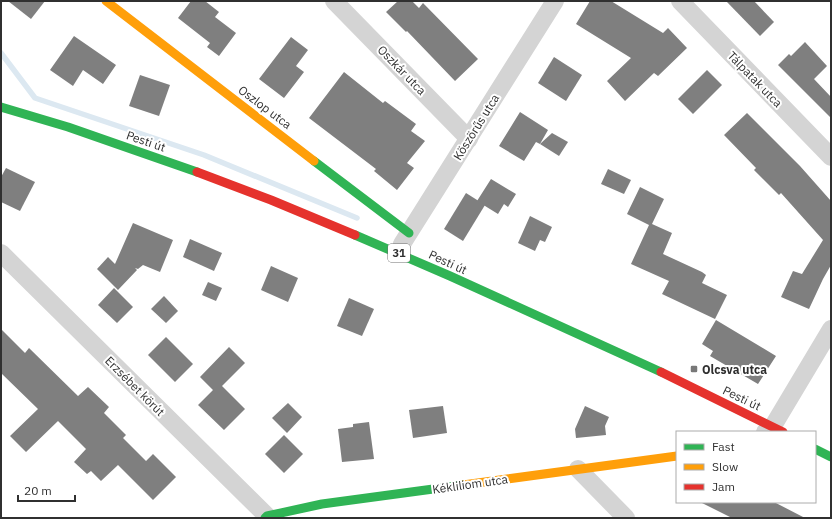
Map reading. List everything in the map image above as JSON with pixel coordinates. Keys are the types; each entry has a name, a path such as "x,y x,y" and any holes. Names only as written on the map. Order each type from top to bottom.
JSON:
{"main road":[{"name":"Oszlop utca","path":"106,1 409,232"},
{"name":"Pesti út","path":"1,107 34,115 201,172 397,252 621,354 774,430"},
{"path":"816,450 831,457"},
{"name":"Kékliliom utca","path":"267,517 322,504 676,456"}],"street":[{"name":"Oszkár utca","path":"334,1 469,139"},
{"name":"Köszörűs utca","path":"397,252 555,1"},
{"name":"Tálpatak utca","path":"680,1 831,157"},
{"name":"Erzsébet körút","path":"1,254 267,517"},
{"path":"774,430 831,329"},
{"path":"578,470 626,518"}],"building":[{"path":"8,1 45,1 31,19"},
{"path":"191,1 205,1 219,12 215,17 236,33 219,56 207,47 210,43 178,18"},
{"path":"398,1 412,1 419,8 423,3 478,59 455,81 407,31 406,32 386,12"},
{"path":"590,1 611,1 663,33 668,28 687,48 658,76 654,73 625,101 607,81 631,58 576,24"},
{"path":"726,1 754,1 774,22 760,36"},
{"path":"74,36 116,65 103,84 83,70 73,86 50,70"},
{"path":"291,37 308,50 296,66 304,72 284,98 259,79"},
{"path":"805,42 827,66 814,79 831,97 831,118 778,65 789,54 791,56"},
{"path":"554,57 582,75 566,101 538,83"},
{"path":"707,70 722,85 693,114 678,99"},
{"path":"344,72 383,103 385,101 416,124 411,131 425,141 407,163 414,168 397,190 374,171 376,169 309,118"},
{"path":"140,75 170,85 159,116 129,106"},
{"path":"520,112 548,130 540,144 536,142 524,161 499,146"},
{"path":"747,113 800,166 831,201 831,265 809,309 781,297 793,271 802,274 823,240 781,193 779,195 754,170 756,168 724,135"},
{"path":"552,133 568,142 559,156 540,144"},
{"path":"6,168 35,182 20,211 1,202 1,177"},
{"path":"608,169 631,180 624,194 601,184"},
{"path":"491,179 516,194 508,207 504,204 498,214 477,201"},
{"path":"640,187 664,199 652,224 672,233 663,254 702,272 706,275 702,283 727,295 715,319 662,294 669,281 631,264 649,225 627,214"},
{"path":"466,193 485,205 463,241 444,229"},
{"path":"530,216 552,227 545,242 540,240 535,251 518,243"},
{"path":"133,223 173,240 160,272 143,265 138,269 135,268 137,270 118,290 97,269 108,257 115,264"},
{"path":"190,239 222,253 214,271 183,257"},
{"path":"271,266 298,278 288,302 261,290"},
{"path":"208,282 222,288 216,301 202,295"},
{"path":"114,288 133,307 117,323 98,305"},
{"path":"164,296 178,311 166,323 151,309"},
{"path":"349,298 374,309 362,336 337,326"},
{"path":"716,320 776,356 758,384 710,356 713,351 702,344"},
{"path":"1,329 25,353 29,348 78,396 88,387 109,407 104,413 126,435 123,438 146,461 153,454 176,477 153,500 118,465 101,481 91,471 87,474 74,462 86,449 58,421 26,452 10,436 38,409 1,373"},
{"path":"166,337 193,364 175,382 148,355"},
{"path":"229,347 245,363 222,386 245,409 224,430 198,405 213,390 200,377"},
{"path":"288,403 302,417 287,433 272,418"},
{"path":"443,406 447,433 413,438 409,410"},
{"path":"585,406 609,417 605,426 606,435 576,438 575,429"},
{"path":"369,422 374,459 342,462 338,429 353,427 353,424"},
{"path":"284,435 303,454 284,473 265,454"},
{"path":"702,503 776,503 805,518 732,518"}],"waterway":[{"path":"1,53 35,98 204,155 357,218"}],"traffic: fast":[{"path":"1,107 68,127 197,172"},
{"path":"314,161 409,233"},
{"path":"355,235 450,276 661,372"},
{"path":"816,450 831,457"},
{"path":"265,518 267,516 322,504 463,485"}],"traffic: slow":[{"path":"106,1 314,161"},
{"path":"463,485 676,456"}],"traffic: jam":[{"path":"197,172 271,200 355,235"},
{"path":"661,372 781,431"}],"place":[{"name":"Olcsva utca","path":"694,369"}]}
